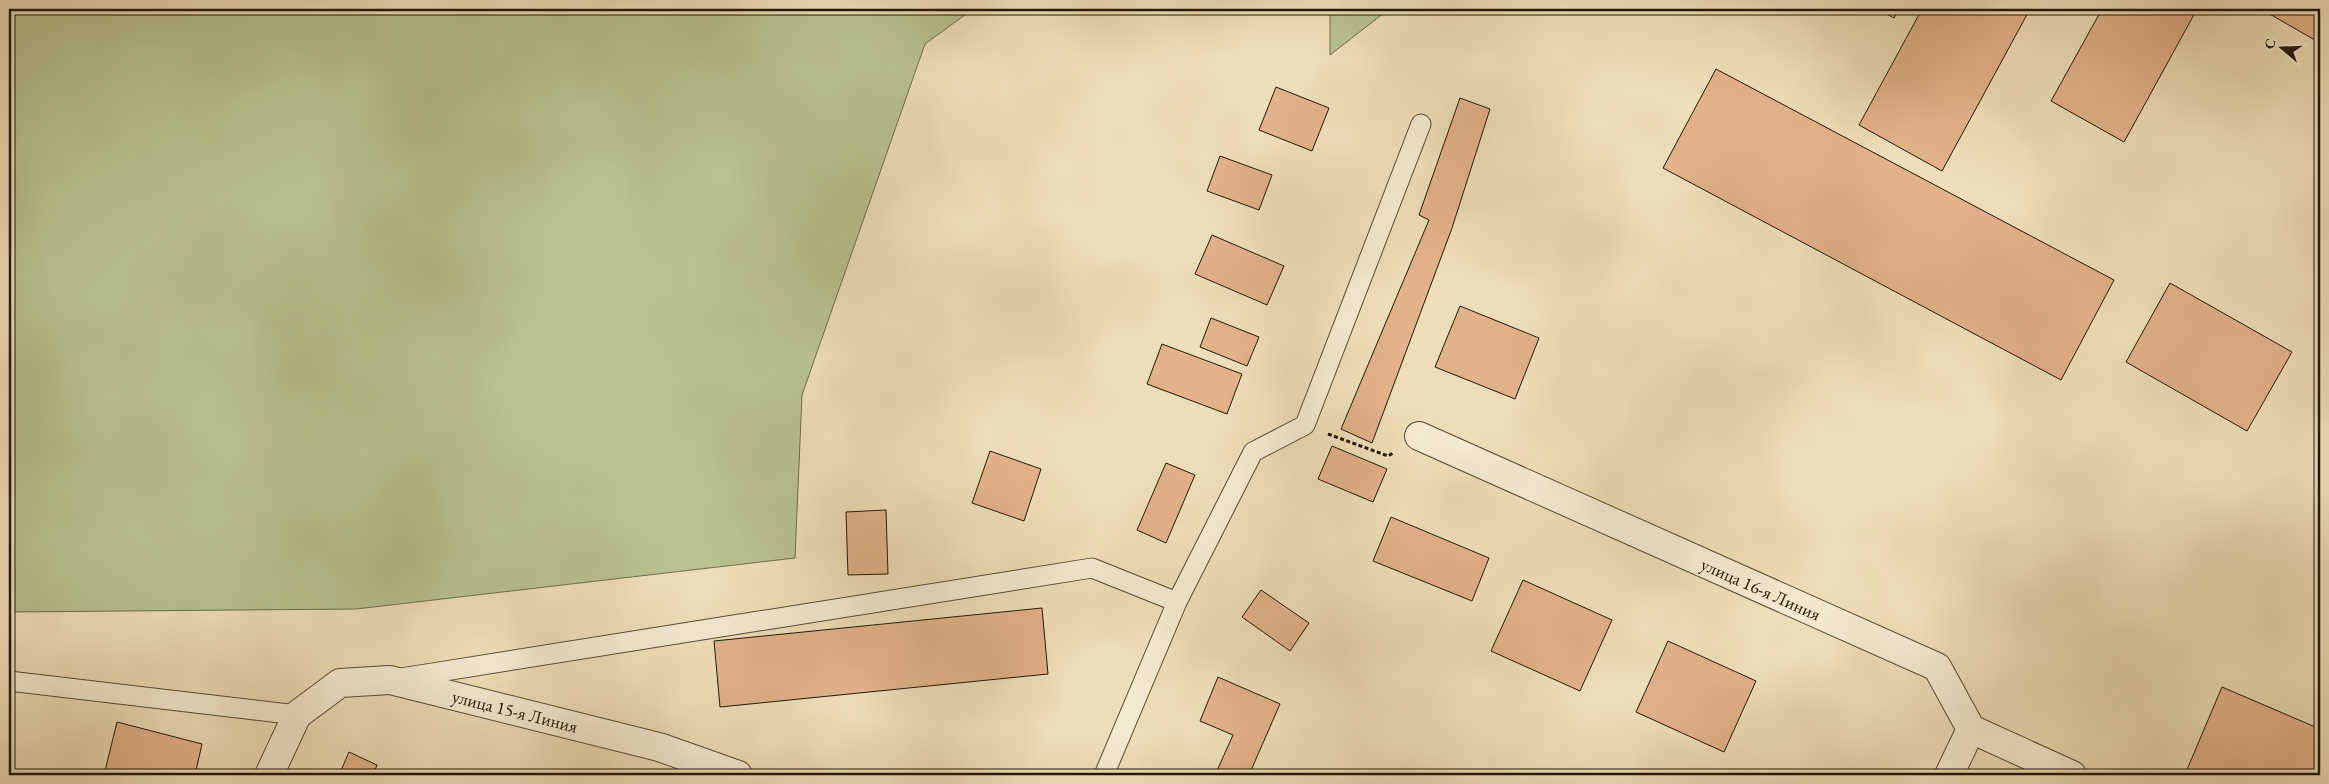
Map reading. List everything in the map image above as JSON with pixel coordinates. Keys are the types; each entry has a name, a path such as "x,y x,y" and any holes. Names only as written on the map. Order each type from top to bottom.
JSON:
{"street":[{"name":"улица 16-я Линия","path":"1418,436 1937,667 1970,729"},
{"name":"улица 15-я Линия","path":"297,715 340,683 390,680 659,748 738,775"},
{"path":"268,775 297,715"},
{"path":"1949,775 1970,729 2072,775"}],"lane":[{"path":"1104,775 1177,602 1252,452 1305,425 1421,124"},
{"path":"390,680 1092,568 1177,602"},
{"path":"9,681 297,715"}],"path":[{"path":"1305,425 1388,456 1418,436"}],"green space":[{"path":"9,9 973,9 925,44 802,395 795,558 356,609 9,612"},
{"path":"1330,9 1389,9 1330,55"}],"building":[{"path":"1877,9 1899,9 1894,18"},
{"path":"1922,9 2030,9 1942,171 1859,125"},
{"path":"2102,9 2192,9 2196,11 2124,142 2051,101"},
{"path":"2261,9 2320,9 2320,43"},
{"path":"1716,69 2114,280 2061,380 1663,168"},
{"path":"1276,87 1329,108 1312,151 1259,130"},
{"path":"1460,98 1490,109 1452,228 1372,443 1341,429 1429,220 1419,215"},
{"path":"1220,156 1272,175 1259,210 1207,191"},
{"path":"1212,235 1284,266 1267,305 1195,274"},
{"path":"2170,283 2292,352 2247,431 2126,362"},
{"path":"1460,306 1539,338 1515,399 1435,367"},
{"path":"1211,318 1259,337 1247,366 1200,347"},
{"path":"1162,344 1242,374 1227,414 1147,384"},
{"path":"1332,446 1387,469 1373,502 1318,479"},
{"path":"990,451 1041,469 1024,521 972,503"},
{"path":"1166,463 1195,475 1166,543 1137,530"},
{"path":"886,510 888,574 848,575 846,512"},
{"path":"1391,517 1489,558 1472,601 1373,561"},
{"path":"1523,580 1612,620 1580,691 1491,651"},
{"path":"1261,590 1309,623 1290,651 1242,617"},
{"path":"1042,608 1048,674 720,707 714,641"},
{"path":"1668,641 1756,681 1724,752 1636,712"},
{"path":"1218,677 1280,704 1249,775 1215,775 1233,735 1200,721"},
{"path":"2222,687 2320,729 2320,775 2194,775 2186,772"},
{"path":"117,722 202,744 195,775 104,775"},
{"path":"349,752 377,765 373,775 339,775"}]}
